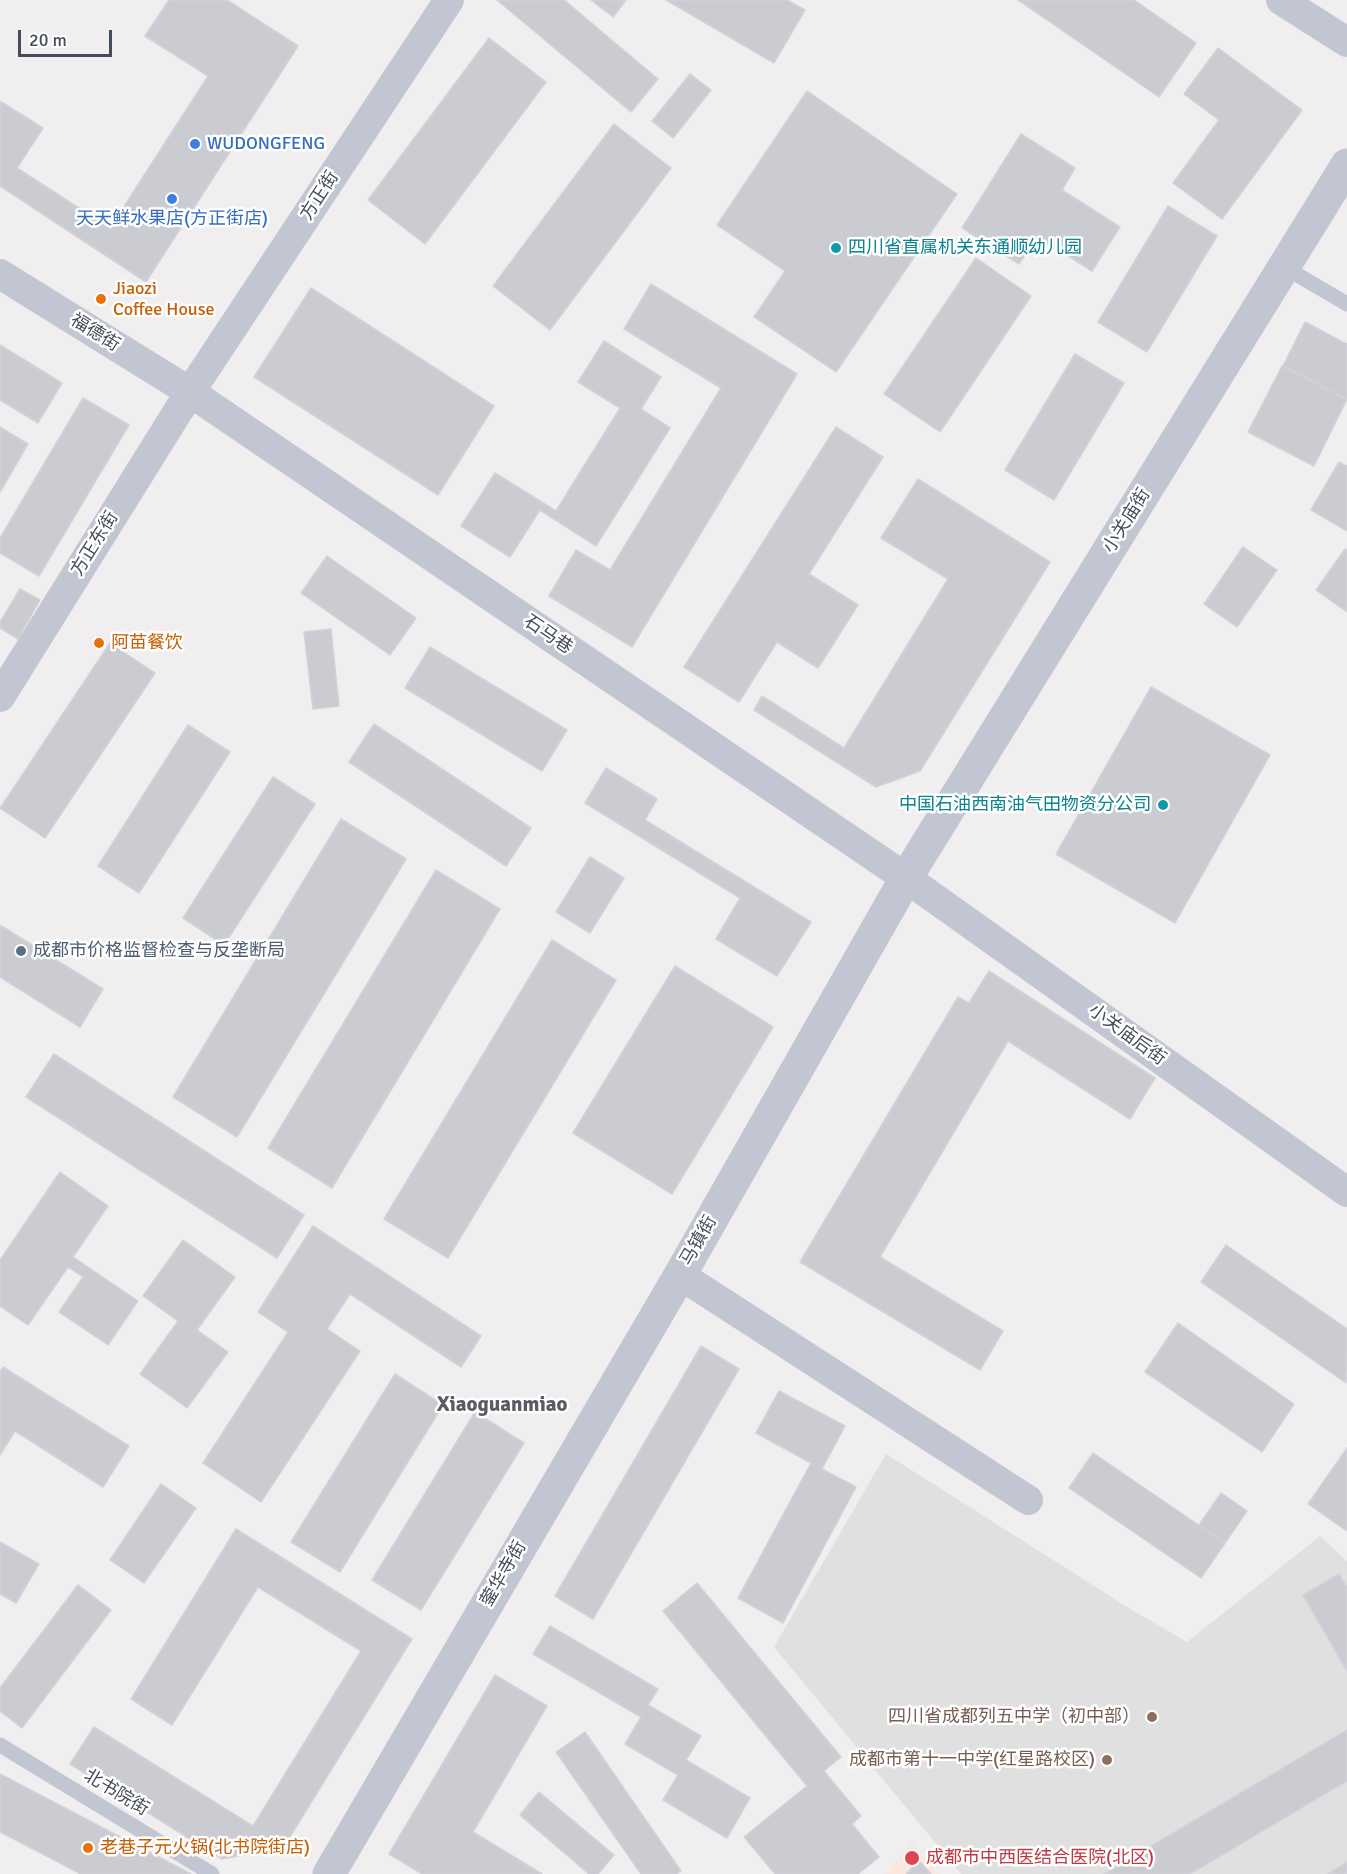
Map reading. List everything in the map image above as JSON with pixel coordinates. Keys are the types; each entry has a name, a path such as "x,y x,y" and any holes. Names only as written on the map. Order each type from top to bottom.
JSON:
{"street":[{"name":"方正街","path":"190,392 449,0"},
{"path":"1281,0 1347,42"},
{"name":"小关庙街","path":"906,878 1347,165"},
{"name":"福德街","path":"0,274 190,392"},
{"name":"方正东街","path":"0,697 190,392"},
{"name":"石马巷","path":"190,392 906,878"},
{"name":"小关庙后街","path":"906,878 1347,1192"},
{"name":"马镇街","path":"906,878 680,1275 1028,1500"},
{"name":"蓥华寺街","path":"329,1874 680,1275"}],"lane":[{"path":"1284,267 1347,304"},
{"name":"北书院街","path":"0,1745 212,1874"}],"shaded area":[{"name":"成都市第十一中学(红星路校区)","path":"886,1454 1132,1610 1187,1642 1320,1536 1347,1561 1347,1874 961,1874 774,1647"},
{"name":"成都市中西医结合医院(北区)","path":"912,1842 938,1874 886,1874"}],"building":[{"path":"169,0 227,0 298,46 146,282 0,186 0,101 43,128 17,168 110,228 208,76 145,36"},
{"path":"497,0 564,0 658,79 631,112"},
{"path":"591,0 626,0 613,17"},
{"path":"666,0 787,0 805,10 774,63"},
{"path":"1018,0 1134,0 1196,43 1159,97"},
{"path":"489,38 546,82 425,244 368,200"},
{"path":"1218,48 1302,110 1222,219 1173,183 1219,120 1184,94"},
{"path":"690,74 711,90 673,138 652,121"},
{"name":"四川省直属机关东通顺幼儿园","path":"807,91 957,194 836,372 754,317 785,271 717,225"},
{"path":"614,124 671,168 550,330 493,286"},
{"path":"1021,134 1075,168 1062,190 1120,227 1092,271 1037,236 1019,264 962,228"},
{"path":"1168,206 1217,236 1147,352 1098,322"},
{"path":"976,258 1031,296 940,432 884,394"},
{"path":"651,284 797,374 632,647 549,596 576,550 610,570 721,388 624,329"},
{"path":"311,288 494,406 438,495 254,377"},
{"path":"1305,322 1347,344 1347,399 1283,366"},
{"path":"604,341 661,377 641,409 670,428 596,546 540,510 510,557 461,526 495,473 556,511 620,408 578,382"},
{"path":"0,345 62,383 38,423 0,400"},
{"path":"1075,354 1124,383 1054,500 1005,470"},
{"path":"1282,366 1347,399 1314,466 1248,432"},
{"path":"83,398 129,425 39,576 0,553 0,538"},
{"path":"0,427 28,444 0,492"},
{"path":"836,427 883,457 809,574 858,605 818,668 777,642 739,702 684,667"},
{"path":"1339,462 1347,466 1347,531 1311,510"},
{"path":"918,479 1050,562 920,771 876,787 754,710 762,696 844,748 948,579 881,538"},
{"path":"1243,547 1277,570 1237,627 1204,604"},
{"path":"1345,549 1347,550 1347,612 1316,590"},
{"path":"327,556 416,618 390,655 301,593"},
{"path":"20,589 40,600 18,639 0,628 0,622"},
{"path":"331,629 339,706 313,709 304,632"},
{"path":"110,643 155,673 45,838 0,808"},
{"path":"430,647 567,730 542,771 405,688"},
{"name":"中国石油西南油气田物资分公司","path":"1151,687 1270,755 1175,923 1056,854"},
{"path":"374,724 531,828 506,866 349,762"},
{"path":"188,725 230,752 139,893 98,866"},
{"path":"606,768 657,799 645,820 811,922 777,976 716,939 740,898 585,803"},
{"path":"273,777 315,804 224,945 183,918"},
{"path":"341,819 406,859 237,1137 173,1097"},
{"path":"590,857 624,878 590,933 556,912"},
{"path":"436,870 500,909 332,1188 268,1148"},
{"name":"成都市价格监督检查与反垄断局","path":"0,925 103,989 80,1027 0,977"},
{"path":"552,940 616,980 448,1258 384,1219"},
{"path":"675,966 773,1027 672,1194 573,1133"},
{"path":"989,971 1155,1078 1130,1119 1008,1041 880,1257 1003,1331 980,1370 800,1262 958,997 969,1003"},
{"path":"54,1054 304,1215 277,1258 26,1097"},
{"path":"60,1172 108,1206 73,1257 138,1301 108,1345 59,1312 83,1277 68,1267 28,1325 0,1306 0,1260"},
{"path":"313,1226 481,1336 461,1367 350,1294 327,1329 360,1351 261,1502 203,1463 288,1332 258,1312"},
{"path":"183,1240 235,1277 197,1330 228,1352 187,1408 140,1374 178,1321 143,1296"},
{"path":"1226,1245 1347,1329 1346,1383 1201,1282"},
{"path":"1178,1323 1294,1404 1262,1452 1145,1372"},
{"path":"701,1346 739,1369 593,1619 555,1596"},
{"path":"3,1367 129,1446 103,1487 15,1431 0,1455 0,1372"},
{"path":"395,1374 443,1405 340,1572 291,1542"},
{"path":"779,1391 845,1426 822,1469 856,1487 783,1623 738,1598 811,1463 756,1433"},
{"path":"475,1412 524,1443 421,1610 372,1580"},
{"path":"1347,1448 1347,1531 1308,1504"},
{"path":"1093,1453 1225,1543 1201,1578 1069,1488"},
{"path":"161,1484 196,1508 144,1583 110,1560"},
{"path":"1221,1493 1247,1511 1225,1543 1199,1525"},
{"path":"236,1529 412,1639 283,1848 222,1859 70,1764 94,1727 253,1826 361,1651 258,1587 172,1725 131,1699"},
{"path":"0,1542 39,1564 16,1603 0,1594"},
{"path":"1339,1574 1347,1587 1347,1671 1303,1595"},
{"path":"697,1583 841,1757 824,1771 861,1816 852,1824 879,1857 858,1874 775,1874 744,1837 807,1786 663,1611"},
{"path":"78,1585 111,1610 22,1728 0,1711 0,1688"},
{"path":"550,1626 658,1689 648,1705 701,1736 686,1760 750,1798 727,1838 663,1800 678,1775 625,1744 641,1717 533,1654"},
{"path":"495,1675 547,1706 473,1832 542,1874 422,1874 389,1854"},
{"path":"1347,1730 1347,1781 1190,1874 1104,1874"},
{"path":"585,1732 681,1871 676,1874 641,1874 556,1752"},
{"path":"0,1774 191,1874 81,1874 0,1832"},
{"path":"539,1792 614,1855 598,1874 589,1874 520,1815"},
{"path":"919,1861 931,1874 906,1874"},
{"path":"1347,1862 1347,1874 1328,1874"}],"place":[{"name":"WUDONGFENG","path":"195,144"},
{"name":"天天鲜水果店(方正街店)","path":"172,199"},
{"name":"四川省直属机关东通顺幼儿园","path":"836,248"},
{"name":"Jiaozi Coffee House","path":"101,299"},
{"name":"阿苗餐饮","path":"99,643"},
{"name":"中国石油西南油气田物资分公司","path":"1163,805"},
{"name":"成都市价格监督检查与反垄断局","path":"21,951"},
{"name":"四川省成都列五中学（初中部）","path":"1152,1717"},
{"name":"成都市第十一中学(红星路校区)","path":"1107,1760"},
{"name":"老巷子元火锅(北书院街店)","path":"88,1848"},
{"name":"成都市中西医结合医院(北区)","path":"912,1858"}],"district":[{"name":"Xiaoguanmiao","path":"502,1405"}]}
